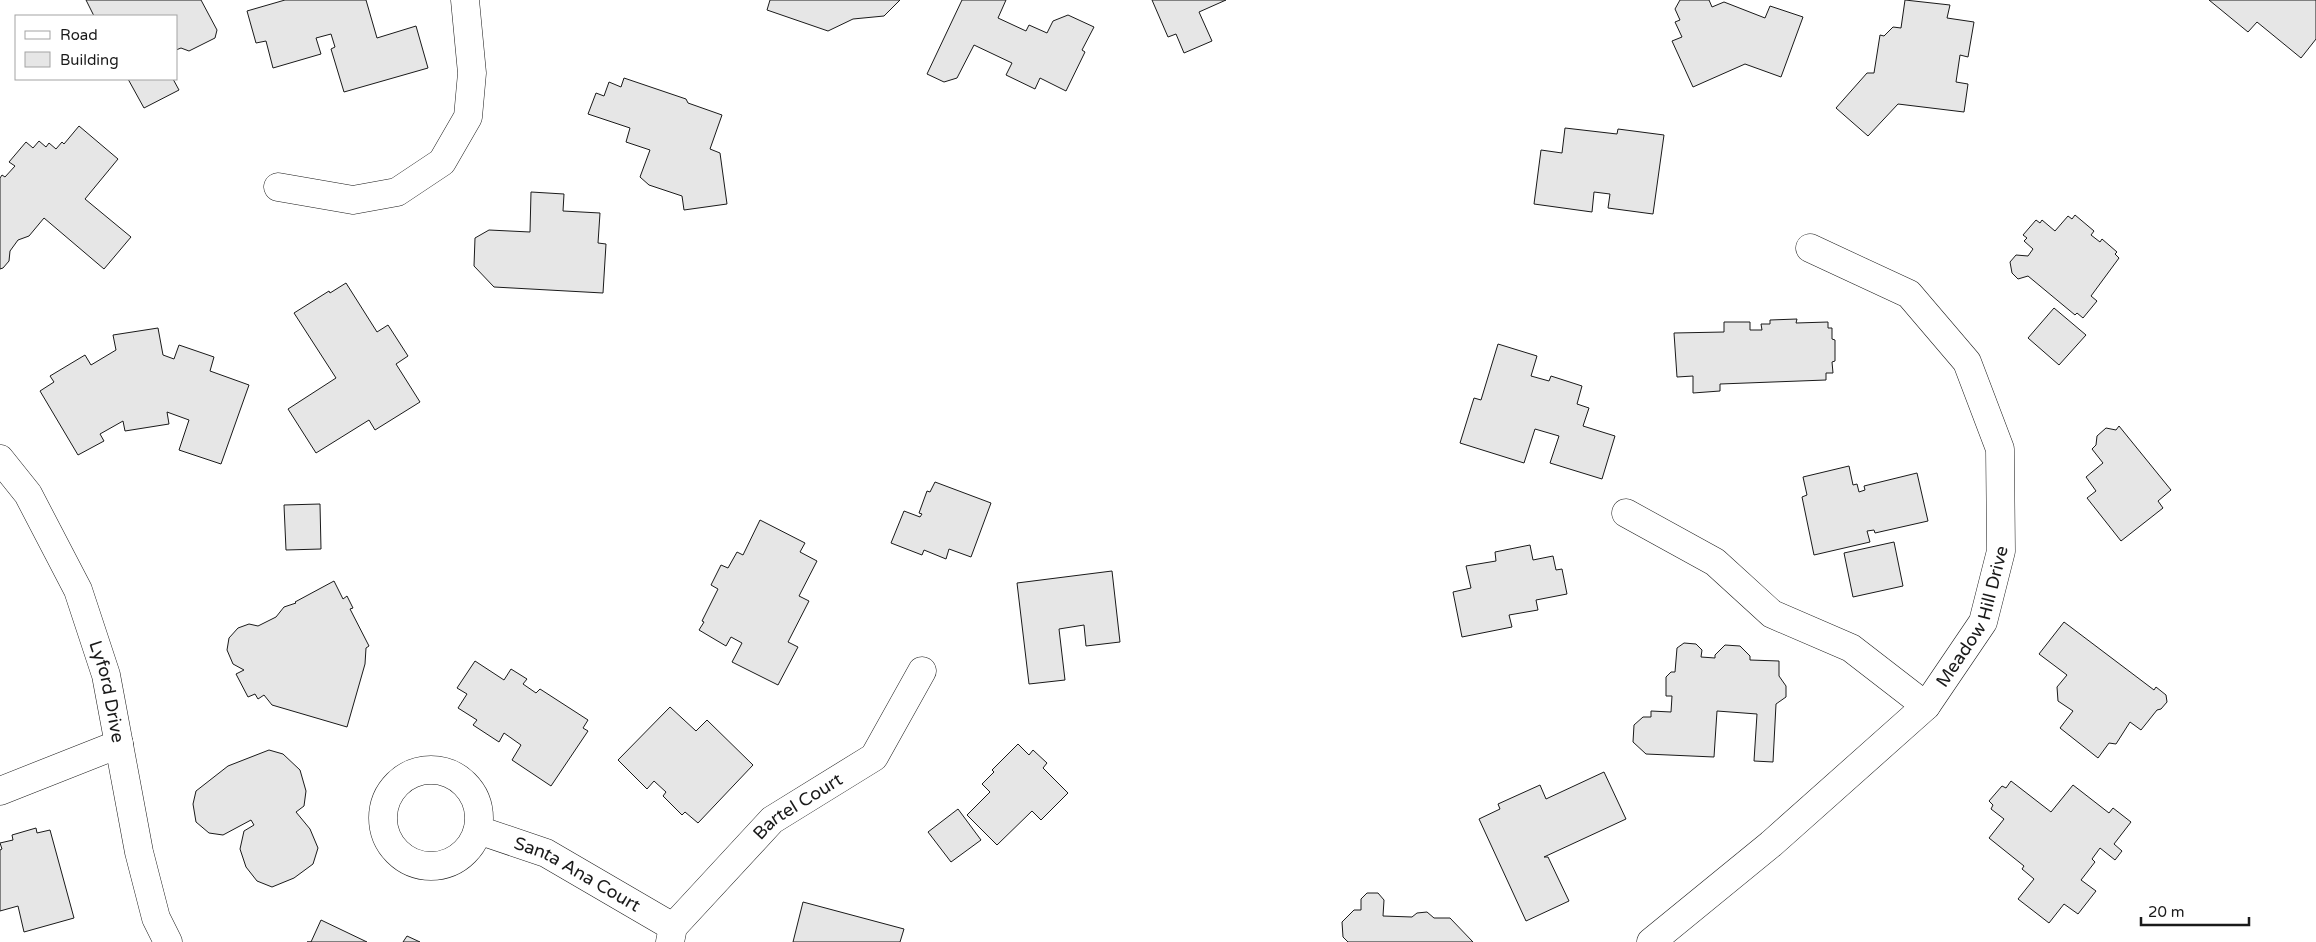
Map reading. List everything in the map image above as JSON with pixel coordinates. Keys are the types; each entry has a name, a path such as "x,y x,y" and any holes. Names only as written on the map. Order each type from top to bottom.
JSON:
{"street":[{"path":"278,187 353,200 397,192 442,162 468,117 472,73 465,0"},
{"name":"Meadow Hill Drive","path":"1651,942 1770,844 1926,706 1983,622 2001,550 2000,449 1967,362 1910,294 1810,248"},
{"name":"Lyford Drive","path":"0,461 28,494 78,590 106,675 139,852 156,918 168,942"},
{"path":"1626,513 1715,562 1772,614 1851,648 1926,706"},
{"name":"Bartel Court","path":"671,934 772,820 874,757 922,672"},
{"path":"0,791 119,744"},
{"name":"Santa Ana Court","path":"478,830 546,853 671,934"}],"building":[{"path":"86,0 201,0 217,30 215,38 189,51 181,48 178,49 178,15 94,15"},
{"path":"285,0 366,0 377,38 416,26 428,68 344,92 331,49 335,47 331,34 316,38 321,54 273,68 266,41 256,43 247,11"},
{"path":"770,0 900,0 884,16 853,19 828,31 767,10"},
{"path":"962,0 1006,0 998,18 1026,31 1029,25 1047,33 1053,21 1068,15 1094,27 1082,50 1085,52 1066,91 1040,78 1035,89 1006,75 1012,63 974,45 957,78 944,82 927,74"},
{"path":"1152,0 1226,0 1199,12 1212,41 1184,53 1176,34 1168,37"},
{"path":"1680,0 1709,0 1712,7 1724,2 1765,18 1770,6 1803,17 1781,77 1745,64 1693,87 1672,41 1682,37 1675,22 1680,20 1675,9"},
{"path":"1905,0 1950,5 1947,18 1974,22 1968,57 1960,55 1956,82 1968,84 1964,112 1898,104 1868,136 1836,108 1867,73 1874,73 1880,35 1884,36 1893,27 1901,28"},
{"path":"2209,0 2316,0 2316,39 2301,58 2257,22 2248,32"},
{"path":"624,78 686,99 688,103 722,115 710,149 720,153 727,204 684,210 682,196 649,185 640,177 650,150 626,142 630,128 588,114 596,93 604,96 609,82 621,87"},
{"path":"129,80 174,80 179,90 144,108"},
{"path":"79,126 118,159 85,199 131,237 104,269 44,218 29,236 18,240 10,251 9,261 0,269 0,178 2,175 5,177 15,166 9,162 26,142 33,148 39,141 46,147 49,143 56,149 62,142 64,144"},
{"path":"1565,128 1617,134 1618,129 1664,135 1653,214 1608,208 1610,194 1594,192 1592,212 1534,204 1541,150 1562,153"},
{"path":"531,192 564,194 563,211 600,213 598,243 606,244 603,293 494,287 474,266 475,238 489,230 530,232"},
{"path":"2075,215 2094,231 2091,235 2100,242 2102,239 2117,252 2115,254 2119,258 2091,296 2097,301 2083,318 2077,313 2075,315 2028,276 2018,279 2012,273 2010,262 2016,255 2028,256 2033,249 2024,241 2027,238 2023,235 2036,220 2040,223 2042,220 2055,231 2068,216 2072,219"},
{"path":"346,283 377,332 388,325 408,356 396,364 420,402 375,430 369,420 316,453 288,409 336,378 294,313 329,291 330,293"},
{"path":"2054,308 2086,335 2059,365 2028,338"},
{"path":"1797,319 1796,323 1828,322 1828,328 1832,328 1832,339 1835,340 1835,361 1832,362 1833,373 1826,373 1826,380 1720,384 1720,391 1693,393 1693,376 1677,377 1674,333 1724,332 1724,322 1750,322 1750,330 1762,330 1761,324 1770,324 1770,320"},
{"path":"158,328 163,355 174,359 179,345 214,357 210,371 249,385 221,464 179,450 189,420 167,412 169,424 125,431 123,421 100,434 104,441 78,455 40,391 54,382 50,376 85,355 91,365 116,350 113,335"},
{"path":"1498,344 1537,356 1531,376 1549,381 1551,376 1582,386 1577,404 1589,408 1583,426 1615,436 1602,479 1550,463 1559,436 1535,429 1524,463 1460,443 1474,398 1481,400"},
{"path":"2119,426 2171,490 2158,501 2163,508 2121,541 2087,498 2096,491 2086,477 2103,463 2092,449 2096,445 2097,436 2106,428 2116,430"},
{"path":"1849,466 1853,485 1857,484 1859,492 1865,490 1864,486 1917,473 1928,521 1875,533 1874,530 1867,531 1870,542 1814,555 1802,497 1807,495 1803,477"},
{"path":"935,482 991,503 971,557 949,549 946,559 924,550 922,555 891,543 904,511 920,517 922,514 919,513 927,491 930,492"},
{"path":"320,504 321,549 286,550 284,505"},
{"path":"760,520 805,543 800,552 817,561 799,596 809,601 788,642 798,647 778,685 732,662 742,643 731,637 726,646 699,630 718,589 711,585 721,565 728,568 737,552 743,555"},
{"path":"1894,542 1903,586 1853,597 1844,553"},
{"path":"1530,545 1533,560 1553,556 1556,570 1562,569 1567,594 1536,600 1538,610 1509,615 1512,627 1462,637 1453,592 1471,588 1466,566 1496,561 1495,552"},
{"path":"1112,571 1120,642 1086,646 1084,625 1059,629 1065,680 1029,684 1017,583"},
{"path":"334,581 343,599 347,596 353,608 350,609 369,646 366,648 365,664 347,727 272,705 264,695 258,699 255,694 248,697 236,674 244,670 233,664 227,650 229,638 238,628 249,624 258,626 276,617 284,607 296,603"},
{"path":"2064,622 2154,690 2156,687 2166,695 2167,702 2161,709 2157,710 2141,730 2130,722 2116,744 2109,743 2098,758 2060,728 2073,711 2058,701 2057,687 2067,675 2039,654"},
{"path":"1684,643 1696,644 1702,650 1701,657 1715,658 1715,655 1725,645 1740,646 1750,656 1750,660 1779,661 1779,676 1786,686 1786,697 1776,704 1773,762 1754,761 1757,714 1717,711 1714,757 1646,754 1633,742 1634,725 1643,717 1651,717 1651,711 1671,712 1672,696 1666,696 1666,677 1671,672 1675,672 1677,648"},
{"path":"475,661 504,680 511,669 527,679 523,684 536,693 540,689 588,720 583,728 588,731 551,786 512,760 521,745 504,733 499,742 473,725 477,720 458,708 467,694 457,688"},
{"path":"670,707 696,731 707,720 753,765 698,823 685,812 682,815 663,796 666,792 654,781 647,789 618,760"},
{"path":"1018,744 1029,755 1033,750 1047,763 1043,768 1068,793 1041,820 1032,811 997,845 967,815 990,792 982,784 994,772 992,770"},
{"path":"269,750 283,754 300,770 306,791 304,806 296,812 310,829 318,848 313,864 294,878 272,887 257,881 246,867 240,849 244,831 254,825 251,820 223,835 209,833 196,822 193,804 196,791 228,766"},
{"path":"1604,772 1626,819 1544,857 1548,857 1569,901 1526,921 1479,819 1500,809 1498,804 1540,785 1546,799"},
{"path":"2011,781 2051,812 2073,785 2109,813 2113,808 2131,822 2114,844 2122,851 2115,860 2100,848 2092,859 2095,862 2081,880 2096,891 2078,914 2064,904 2049,923 2018,899 2034,879 2022,869 2024,866 1989,838 2004,819 1991,809 1993,805 1989,801 2002,786 2006,788"},
{"path":"958,809 981,840 951,862 928,832"},
{"path":"36,828 37,833 50,830 74,918 24,932 18,906 0,911 0,850 2,849 0,843 13,840 12,835"},
{"path":"1367,893 1378,893 1384,900 1383,916 1412,917 1417,913 1427,912 1434,918 1450,918 1473,942 1348,942 1343,937 1342,922 1354,910 1361,910 1361,899"},
{"path":"803,902 904,929 900,942 793,942"},
{"path":"321,920 367,942 311,942"},
{"path":"407,936 420,942 403,942"}]}
